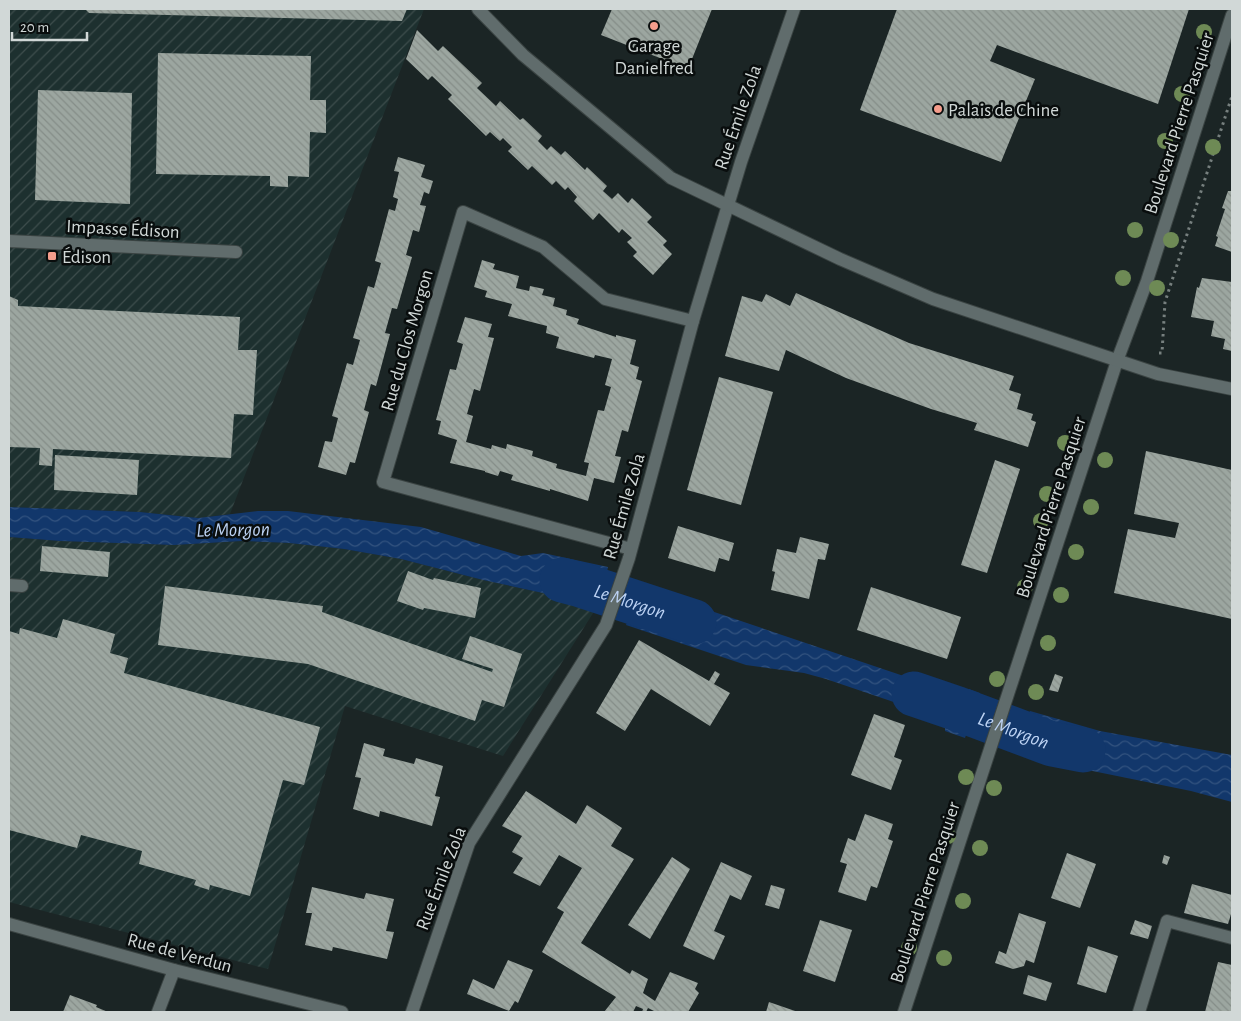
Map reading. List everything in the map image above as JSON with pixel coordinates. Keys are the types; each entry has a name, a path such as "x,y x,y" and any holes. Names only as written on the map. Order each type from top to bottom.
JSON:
{"street":[{"path":"478,9 523,55 671,178 840,260 933,299 1158,374 1232,389"},
{"name":"Rue Émile Zola","path":"412,1012 469,843 606,625 630,554 693,321 741,162 794,9"},
{"name":"Boulevard Pierre Pasquier","path":"904,1012 1117,361 1147,281 1232,15"},
{"name":"Rue du Clos Morgon","path":"630,554 383,482 463,212 543,247 605,299 693,321"},
{"name":"Impasse Édison","path":"9,241 236,252"},
{"path":"1139,1012 1167,921 1232,938"},
{"name":"Rue de Verdun","path":"9,924 174,970 342,1012"},
{"path":"158,1012 174,970"}],"path":[{"path":"1153,354 1162,353 1165,302 1232,96"}],"shaded area":[{"path":"9,9 424,9 230,514 198,518 140,512 9,507"},
{"path":"9,537 60,541 174,545 242,541 289,543 344,549 401,559 483,580 589,603 595,610 503,756 345,706 268,969 9,902"}],"water":[{"path":"9,507 140,512 198,518 258,511 288,511 421,527 521,556 543,553 608,567 606,576 620,580 611,614 595,610 589,603 483,580 401,559 344,549 289,543 242,541 174,545 60,541 9,537"},
{"path":"640,587 966,697 969,689 980,693 965,738 945,731 941,721 929,714 826,679 804,673 746,665 626,625"},
{"path":"1030,711 1100,731 1232,755 1232,802 1191,791 1058,764 1017,752"}],"building":[{"path":"85,9 407,9 402,21 89,13"},
{"path":"612,9 712,9 688,69 601,35"},
{"path":"897,9 1189,9 1158,104 997,45 990,61 1035,79 1001,162 860,110"},
{"path":"417,30 438,51 443,46 482,83 477,88 496,106 500,101 520,120 523,118 542,136 538,141 547,150 551,146 561,155 565,151 585,170 587,167 607,186 603,191 612,199 618,193 628,203 632,198 652,217 647,222 667,241 663,245 672,254 653,275 633,256 637,252 627,242 632,238 622,229 619,233 599,213 593,220 574,201 577,197 568,187 565,190 556,181 552,185 532,166 528,170 508,151 512,147 503,138 500,141 490,132 486,136 448,99 452,95 432,76 428,80 406,59"},
{"path":"158,53 311,56 310,100 326,100 326,133 310,132 309,177 288,176 288,187 270,186 270,176 156,174"},
{"path":"38,90 132,93 130,204 35,200"},
{"path":"398,157 425,165 421,177 433,181 429,194 424,192 420,205 426,206 419,232 413,230 406,255 412,257 397,309 392,308 385,333 390,334 376,386 371,384 364,410 369,412 355,463 350,462 346,475 318,467 325,441 332,442 338,418 332,416 347,363 353,365 360,340 353,338 368,286 374,288 381,263 375,261 389,209 395,211 398,199 393,197 399,172 394,171"},
{"path":"1232,188 1232,252 1215,246 1218,237 1216,236 1225,209 1222,208 1228,191 1231,191"},
{"path":"482,260 495,264 493,269 519,276 516,288 529,291 530,286 544,289 542,295 555,298 553,306 567,310 566,315 579,319 577,324 616,337 616,335 636,340 630,364 639,367 636,379 642,381 628,432 622,430 615,456 621,457 614,483 594,478 588,501 550,489 550,491 511,480 513,475 500,471 498,476 450,463 457,440 438,434 441,421 436,420 450,369 456,370 463,344 457,342 465,317 492,324 488,337 494,338 480,391 474,389 467,414 473,416 466,442 491,449 492,445 506,449 507,444 533,451 532,456 557,464 556,468 586,476 589,463 584,462 598,410 604,411 611,387 605,385 612,359 595,355 594,358 556,348 559,337 546,333 547,326 508,316 512,304 485,297 487,291 474,287"},
{"path":"1202,278 1232,282 1232,351 1223,349 1225,339 1211,336 1214,321 1191,317 1197,287 1199,288"},
{"path":"796,293 909,343 1014,376 1009,390 1021,394 1017,409 1033,414 1031,420 1036,422 1028,447 974,430 977,423 931,409 846,378 786,350 779,371 725,356 742,296 762,302 766,294 790,306"},
{"path":"9,296 18,300 18,306 240,317 238,350 257,350 253,415 234,414 231,458 53,449 52,466 39,465 40,448 9,447"},
{"path":"719,377 773,392 741,505 687,490"},
{"path":"1146,451 1232,470 1232,619 1114,593 1128,529 1175,538 1179,523 1134,514"},
{"path":"55,455 139,460 137,495 54,490"},
{"path":"995,460 1020,469 987,573 961,565"},
{"path":"678,526 734,543 729,561 719,558 715,572 668,558"},
{"path":"800,537 829,544 825,560 818,559 809,599 771,590 775,572 772,571 777,549 796,553"},
{"path":"42,546 110,552 108,577 40,571"},
{"path":"408,571 433,580 434,578 481,588 475,618 424,608 423,610 397,601"},
{"path":"165,586 323,606 322,612 492,672 493,669 462,659 470,636 522,654 504,707 482,700 475,721 308,664 158,645"},
{"path":"871,587 961,617 947,659 857,630"},
{"path":"63,619 115,634 110,653 128,658 124,673 320,727 304,785 283,780 250,896 210,885 209,890 194,885 196,880 139,864 142,851 81,835 77,848 9,830 9,631 19,634 20,628 57,638"},
{"path":"639,640 709,681 715,671 720,674 714,684 730,693 710,726 651,689 625,731 596,713"},
{"path":"1055,674 1063,677 1058,692 1049,690"},
{"path":"874,714 905,725 894,757 902,760 891,790 851,775"},
{"path":"364,743 385,749 383,756 414,764 416,758 443,766 435,796 440,797 432,826 380,811 379,817 353,809 361,778 355,777"},
{"path":"526,791 576,824 587,805 622,828 611,846 634,859 581,943 630,974 632,970 648,979 643,993 655,1001 670,972 698,983 695,989 699,993 688,1012 656,1012 648,1008 646,1012 642,1012 643,1009 636,1006 633,1012 604,1012 616,997 542,952 564,912 557,908 582,868 559,855 540,886 513,873 523,858 512,852 522,836 502,826"},
{"path":"865,814 893,824 888,839 893,841 877,888 871,886 866,901 838,892 847,864 840,862 848,838 855,841"},
{"path":"1067,853 1096,864 1080,908 1051,898"},
{"path":"1164,855 1170,857 1167,865 1162,863"},
{"path":"672,857 690,869 650,939 628,925"},
{"path":"721,862 752,876 741,900 730,895 714,931 725,936 714,960 683,946"},
{"path":"1192,884 1232,895 1232,911 1228,924 1184,913"},
{"path":"771,885 785,889 779,909 765,905"},
{"path":"312,887 364,899 366,893 394,899 386,931 394,932 387,959 333,947 332,951 305,945 312,913 306,913"},
{"path":"1019,913 1046,922 1034,963 1026,960 1024,966 1013,969 995,963 999,951 1006,954"},
{"path":"820,920 852,930 835,982 803,971"},
{"path":"1135,920 1152,926 1148,939 1130,934"},
{"path":"1088,946 1118,956 1106,993 1077,984"},
{"path":"508,960 533,970 518,1003 515,1001 509,1011 467,994 473,979 494,989"},
{"path":"1218,962 1232,965 1232,1012 1205,1012"},
{"path":"1028,975 1052,983 1046,1001 1023,994"},
{"path":"70,995 97,1005 96,1007 108,1012 63,1012"},
{"path":"769,1002 798,1012 766,1012"}],"waterway":[{"name":"Le Morgon","path":"562,580 694,622"},
{"name":"Le Morgon","path":"914,694 1052,744 1083,750"}],"place":[{"name":"Garage Danielfred","path":"654,26"},
{"name":"Palais de Chine","path":"938,109"},
{"name":"Édison","path":"52,256"}]}
